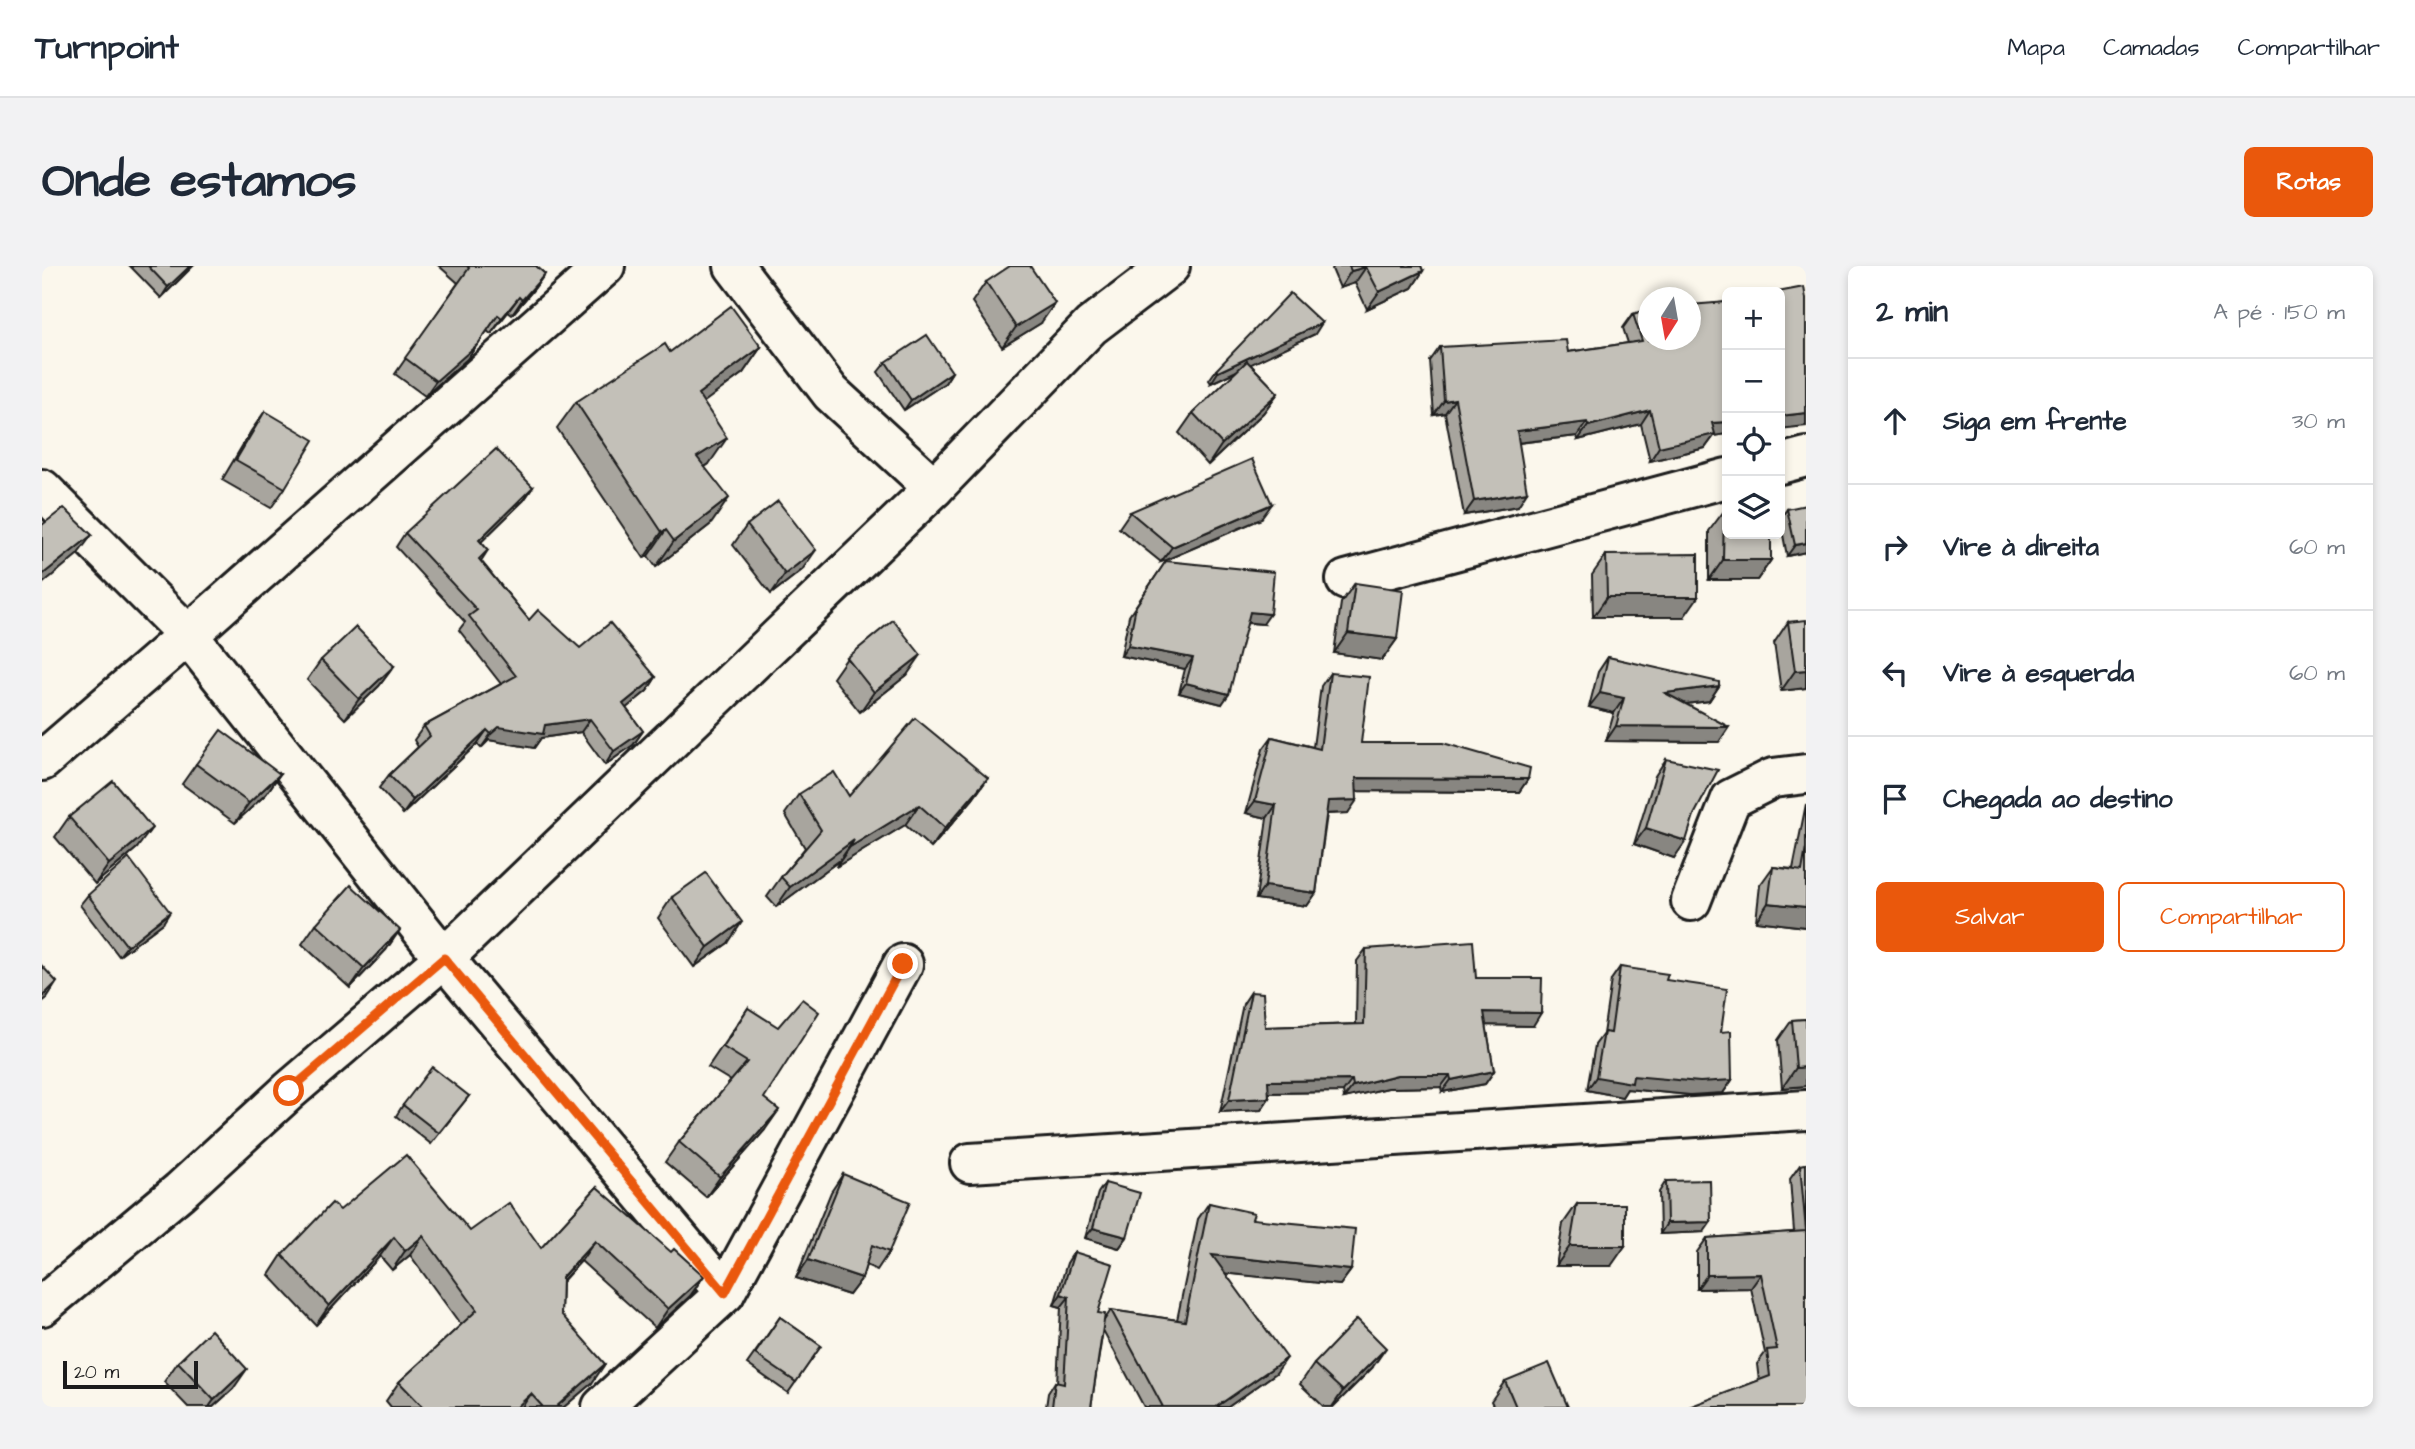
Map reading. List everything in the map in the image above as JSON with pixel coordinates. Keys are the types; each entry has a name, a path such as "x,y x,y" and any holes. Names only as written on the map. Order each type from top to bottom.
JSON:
{"street":[{"path":"42,761 606,266"},
{"path":"734,266 831,393 934,488"},
{"path":"42,1306 180,1191 289,1091 444,958 934,488 1091,327 1170,266"},
{"path":"1785,463 1806,457"},
{"path":"1346,580 1722,479"},
{"path":"42,489 188,635 444,958 725,1293"},
{"path":"1691,901 1731,799 1773,778 1806,774"},
{"path":"602,1407 725,1293 903,964"},
{"path":"970,1163 1806,1110"}],"building":[{"path":"148,266 190,266 168,287"},
{"path":"467,266 536,266 545,274 522,300 519,297 502,318 498,315 478,344 436,381 405,358 469,268"},
{"path":"1010,266 1030,266 1055,303 1016,327 986,282"},
{"path":"1349,266 1421,266 1423,271 1379,292 1366,267 1351,271"},
{"path":"1804,287 1806,413 1785,415 1785,350 1785,291"},
{"path":"1290,293 1322,323 1218,372 1216,370"},
{"path":"1722,302 1722,422 1712,423 1715,434 1659,447 1650,410 1588,426 1587,422 1517,431 1527,492 1474,501 1455,399 1444,401 1440,347 1566,340 1568,352 1638,342 1638,350 1701,350 1701,304"},
{"path":"731,306 761,347 698,394 727,438 697,457 729,498 674,541 666,530 662,532 576,402 665,344 670,352"},
{"path":"1638,312 1638,329 1633,314"},
{"path":"927,335 952,372 911,400 886,362"},
{"path":"1247,361 1278,393 1222,444 1193,413"},
{"path":"265,411 314,440 285,488 236,460"},
{"path":"496,449 533,487 479,540 488,550 479,559 529,620 538,610 580,648 610,623 656,677 623,704 643,731 614,751 590,719 545,725 543,734 499,727 491,734 487,730 413,800 389,775 430,736 424,726 516,676 469,616 477,610 405,533"},
{"path":"1252,459 1272,504 1172,547 1130,512"},
{"path":"778,501 816,550 785,574 747,525"},
{"path":"1806,505 1806,543 1795,545 1787,509"},
{"path":"64,508 92,535 42,575 42,525"},
{"path":"1723,539 1771,539 1771,560 1723,560"},
{"path":"1698,554 1698,597 1607,597 1606,555"},
{"path":"1166,561 1274,572 1270,614 1250,612 1229,694 1186,683 1193,658 1128,646 1136,606"},
{"path":"1355,583 1403,590 1397,639 1348,633"},
{"path":"893,620 921,655 874,692 847,658"},
{"path":"1806,620 1806,670 1795,671 1788,622"},
{"path":"356,627 394,666 359,699 321,660"},
{"path":"1608,657 1719,682 1719,686 1665,693 1729,727 1616,726 1624,698 1600,693"},
{"path":"1330,673 1369,677 1361,743 1443,743 1530,768 1528,779 1356,778 1357,800 1328,801 1316,893 1265,886 1276,805 1255,801 1272,737 1320,749"},
{"path":"915,718 988,778 945,828 919,805 850,847 854,840 790,887 781,877 821,830 799,794 834,772 849,796"},
{"path":"221,730 280,774 249,803 196,764"},
{"path":"1666,759 1718,770 1694,815 1686,841 1646,828"},
{"path":"113,781 152,828 109,864 69,817"},
{"path":"1806,848 1806,907 1768,903 1773,867 1802,871"},
{"path":"129,858 170,912 127,946 88,895"},
{"path":"706,873 742,922 708,947 672,897"},
{"path":"351,885 400,930 364,968 316,924"},
{"path":"1473,941 1476,978 1542,978 1541,1013 1484,1012 1494,1071 1451,1080 1450,1075 1397,1075 1353,1086 1352,1080 1268,1081 1269,1098 1229,1100 1251,992 1263,993 1265,1027 1364,1024 1366,949"},
{"path":"42,966 57,982 42,997"},
{"path":"1620,967 1668,974 1666,980 1727,989 1721,1032 1731,1031 1732,1080 1700,1082 1633,1076 1632,1083 1596,1077 1604,1032 1611,1033"},
{"path":"802,999 819,1012 764,1098 779,1110 720,1177 679,1142 747,1062 723,1047 748,1008 778,1027"},
{"path":"1806,1019 1806,1067 1796,1068 1792,1020"},
{"path":"432,1067 469,1096 439,1133 403,1105"},
{"path":"406,1155 470,1231 509,1203 541,1248 597,1187 671,1252 674,1249 704,1276 668,1309 595,1241 562,1277 561,1314 605,1364 556,1407 543,1407 531,1394 517,1407 423,1407 399,1382 477,1310 423,1236 405,1251 394,1237 329,1306 282,1255 332,1203 340,1210"},
{"path":"1806,1164 1806,1231 1800,1165"},
{"path":"843,1174 910,1202 889,1252 872,1245 862,1278 808,1260"},
{"path":"1710,1180 1711,1222 1667,1223 1666,1181"},
{"path":"1105,1183 1140,1193 1127,1237 1093,1228"},
{"path":"1209,1203 1254,1213 1252,1219 1355,1229 1351,1270 1212,1255 1287,1358 1216,1407 1163,1407 1111,1310 1185,1321"},
{"path":"1577,1204 1625,1204 1625,1246 1570,1246"},
{"path":"1806,1231 1806,1407 1689,1407 1770,1376 1767,1350 1777,1349 1761,1274 1707,1275 1707,1238"},
{"path":"1074,1252 1113,1264 1098,1313 1105,1314 1091,1407 1052,1407 1055,1382 1064,1384 1069,1297 1061,1294"},
{"path":"780,1317 821,1346 796,1382 755,1354"},
{"path":"1357,1319 1386,1348 1343,1391 1314,1364"},
{"path":"211,1330 247,1369 214,1400 178,1362"},
{"path":"1549,1363 1568,1407 1516,1407 1505,1381"}],"route":[{"path":"289,1091 444,958 725,1293 903,964"}]}
